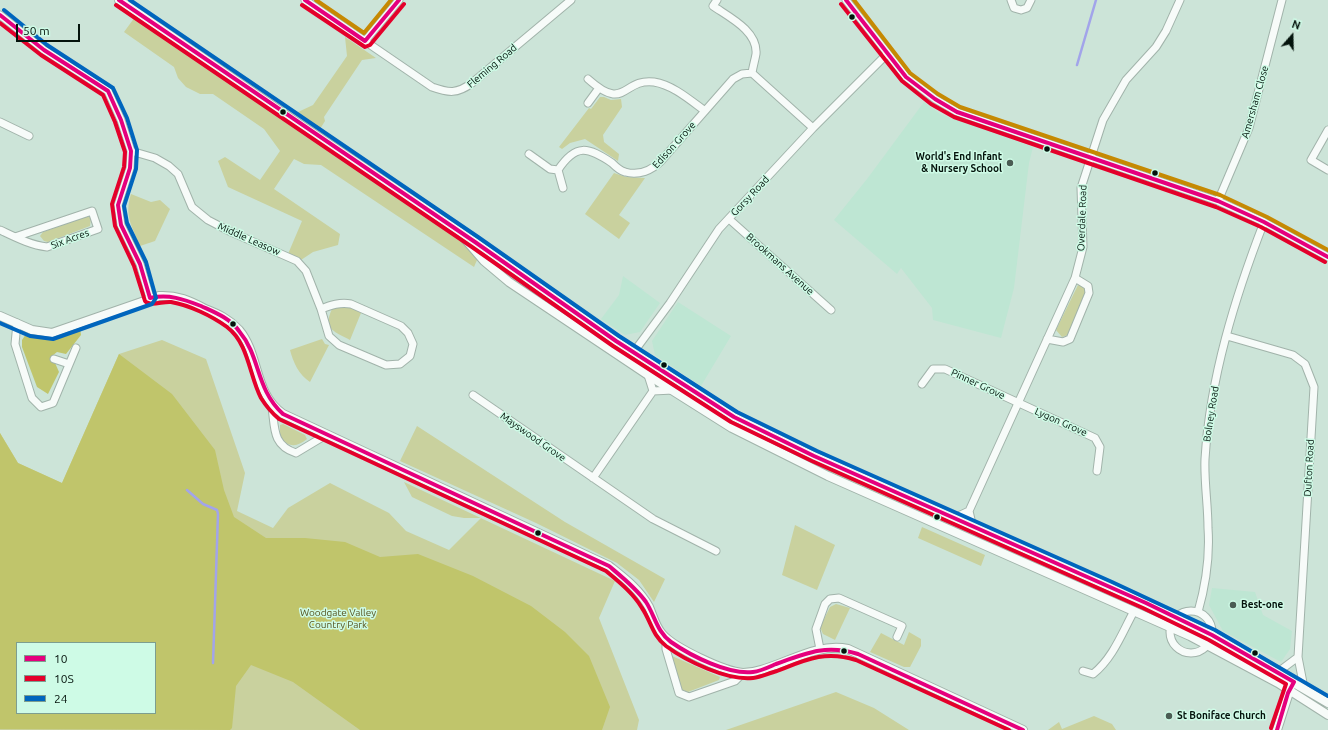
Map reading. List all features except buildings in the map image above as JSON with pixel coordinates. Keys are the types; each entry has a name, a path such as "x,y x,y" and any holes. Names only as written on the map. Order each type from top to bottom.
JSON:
{"street":[{"path":"119,0 458,231 633,353 741,420 814,456 952,519 1175,617 1212,635 1278,672 1328,703"},
{"name":"Fleming Road","path":"305,0 432,87 445,91 462,90 571,0"},
{"path":"365,41 399,0"},
{"path":"717,0 713,6 750,33 755,44 756,54 752,73 813,128"},
{"path":"846,0 906,77 957,112 1218,201 1264,222 1328,257"},
{"path":"1011,0 1014,8 1021,10 1029,6 1031,0"},
{"name":"Overdale Road","path":"969,511 1017,402 1075,278 1083,247 1081,188 1103,120 1116,94 1126,80 1156,47 1166,31 1180,0"},
{"name":"Amersham Close","path":"1218,201 1249,128 1282,0"},
{"path":"0,15 44,50 108,92 121,120 131,151 130,168 118,205 121,225 140,264 150,298"},
{"name":"Gorsy Road","path":"633,353 670,304 719,229 813,128 887,54"},
{"name":"Edison Grove","path":"558,170 567,156 579,151 585,151 595,152 624,172 651,170 662,161 733,79 742,74 752,73"},
{"path":"588,79 599,88 613,95 623,93 640,83 653,82 666,84 705,110"},
{"path":"588,103 599,88"},
{"path":"0,122 28,136"},
{"path":"1328,130 1311,160 1328,170"},
{"name":"Middle Leasow","path":"131,151 155,158 169,166 178,174 192,207 208,220 230,232 297,261 306,271 321,309 329,336 339,345 386,365 400,364 410,356 413,344 408,333 401,326 351,304 338,304 321,309"},
{"path":"529,154 550,169 558,170 563,188"},
{"name":"Six Acres","path":"0,230 15,237 38,246 47,248 98,229 92,211 15,237"},
{"name":"Brookmans Avenue","path":"729,218 831,310"},
{"name":"Bolney Road","path":"1198,612 1206,583 1208,554 1205,461 1212,395 1244,274 1264,222"},
{"path":"458,231 484,261 509,282 648,375 732,428 810,468 1171,627 1208,645 1289,690 1328,715"},
{"path":"1047,339 1063,342 1070,339 1089,293 1088,286 1075,278"},
{"path":"0,316 32,330 52,333 150,298 170,296 182,298 232,322 240,331 246,343 265,395 272,407 277,439 285,449 296,453 326,435"},
{"path":"17,324 15,344 32,398 41,407 53,403 76,348"},
{"name":"Dufton Road","path":"1227,336 1293,355 1305,364 1314,387 1298,657 1304,688"},
{"path":"633,353 630,357 637,362 638,367"},
{"path":"54,359 69,364"},
{"name":"Pinner Grove","path":"922,384 933,369 945,369 1017,402"},
{"path":"664,373 665,378 676,386 673,390"},
{"path":"648,375 653,391"},
{"path":"653,391 673,390"},
{"path":"593,478 653,391"},
{"name":"Mayswood Grove","path":"473,395 653,519 716,551"},
{"name":"Lygon Grove","path":"1017,402 1095,438 1100,446 1097,471"},
{"path":"272,407 326,435 609,566 625,578 641,595 657,626 666,638 681,649 723,668 743,673 762,670 820,649 830,647 848,649 1023,730"},
{"path":"948,530 952,519 969,511 973,528 969,539"},
{"path":"820,649 816,629 826,604 830,599 839,598 902,626 898,637"},
{"path":"1083,671 1093,674 1102,667 1111,655 1134,611"},
{"path":"1186,611 1198,612 1206,617 1211,625 1212,635 1208,645 1195,652 1180,650 1172,639 1171,627 1175,617 1186,611"},
{"path":"666,638 666,649 678,693 689,698 735,681 743,673"},
{"path":"1278,672 1298,657"},
{"path":"1277,730 1289,690 1294,682"}],"shaded area":[{"path":"924,102 940,114 1033,147 1029,163 1014,288 1001,338 933,320 932,308 901,268 897,274 834,220 867,179"},
{"path":"623,276 660,303 640,332 625,335 601,319 619,295"},
{"path":"678,302 731,336 701,386 655,355 652,341"},
{"path":"1212,588 1255,592 1263,615 1292,631 1290,649 1281,662 1223,631 1209,605"}],"green space":[{"path":"135,17 443,227 469,247 477,260 474,267 321,165 304,164 294,159 274,189 340,234 338,245 313,252 301,260 288,254 302,221 228,187 218,161 225,157 260,180 280,151 264,129 213,94 200,94 186,87 178,78 174,67 124,32"},
{"path":"345,37 376,58 362,60 324,117 325,121 320,129 296,113 313,105 347,56"},
{"path":"600,97 611,100 621,99 622,107 603,135 604,142 619,154 618,161 585,139 570,143 562,149 559,147 589,108 591,109"},
{"path":"614,173 626,177 645,178 619,215 630,223 619,239 585,214"},
{"path":"131,194 151,202 160,200 170,209 155,241 140,246 130,221 128,209"},
{"path":"87,216 91,218 90,226 48,242 44,241 40,236 43,232"},
{"path":"503,266 612,341 612,343 609,344 504,272 501,269"},
{"path":"1078,285 1085,287 1086,291 1068,335 1062,337 1056,330"},
{"path":"342,305 353,308 361,313 350,340 332,329 329,322 329,316 332,309"},
{"path":"80,327 81,335 66,354 57,352 52,356 59,372 48,394 37,387 22,347 22,340 26,334 55,336"},
{"path":"322,339 325,344 329,345 310,382 297,368 290,350"},
{"name":"Woodgate Valley Country Park","path":"162,340 206,359 245,473 237,511 273,528 288,508 330,483 389,513 406,531 449,550 481,518 615,581 599,618 639,720 637,730 0,730 0,433 18,463 62,483 119,354"},
{"name":"Woodgate Valley Country Park","path":"119,354 172,394 215,450 224,490 234,517 266,538 305,538 345,542 380,557 418,554 473,576 531,606 565,632 589,656 610,707 602,730 360,730 293,682 251,665 236,686 232,728 230,730 0,729 0,433 18,463 62,483"},
{"path":"690,394 784,445 947,519 947,521 945,522 810,463 738,427 688,397"},
{"path":"283,424 305,435 307,439 295,445 290,445 283,442 280,434 280,425"},
{"path":"417,426 565,522 665,579 654,602 639,580 617,563 536,523 400,461"},
{"path":"404,482 481,518 452,516 412,497"},
{"path":"795,525 835,545 817,590 782,575"},
{"path":"922,527 985,555 981,566 918,538"},
{"path":"980,533 1164,614 1164,617 1162,618 977,537 977,534"},
{"path":"836,604 850,608 835,640 823,634 820,627 830,607"},
{"path":"909,632 921,639 921,646 910,667 904,667 870,652 881,633 904,645"},
{"path":"1220,642 1267,670 1265,671 1218,645"},
{"path":"672,656 720,677 719,680 688,692 682,690 673,665"},
{"path":"836,692 874,708 909,730 726,730"},
{"path":"1094,716 1112,724 1116,730 1048,730 1059,722 1062,729"}],"waterway":[{"path":"1077,65 1096,0"},
{"path":"187,490 203,504 217,510 218,514 213,663"}],"transit line":[{"name":"10","path":"119,0 475,242 616,341 734,417 814,456 1146,603 1212,635 1294,682 1288,693 1277,730"},
{"name":"24","path":"130,0 478,237 619,336 737,412 817,451 1112,582 1215,630 1328,696"},
{"name":"10","path":"305,0 365,41 399,0"},
{"path":"316,0 364,33 391,0"},
{"name":"10","path":"846,0 906,77 935,99 957,112 1218,201 1264,222 1328,257"},
{"path":"854,0 910,73 938,94 960,107 1220,195 1267,217 1328,250"},
{"name":"10S","path":"302,5 365,47 370,45 404,4"},
{"name":"10S","path":"841,4 902,81 931,104 954,117 1216,207 1261,227 1325,262"},
{"name":"10S","path":"116,5 472,247 613,346 731,422 812,461 1143,608 1209,640 1286,684 1271,728"},
{"name":"24","path":"0,323 30,336 53,339 152,304 156,298 146,262 127,223 124,206 136,169 137,150 127,118 113,88 47,45 4,10"},
{"name":"10","path":"0,15 44,50 108,91 121,120 131,151 130,168 118,205 121,225 140,264 150,298 170,297 182,299 201,306 231,322 246,341 267,394 283,414 609,566 629,583 646,602 659,629 666,638 689,653 710,663 733,671 753,672 807,653 826,650 847,651 858,654 1023,730"},
{"name":"10S","path":"0,23 41,55 103,95 115,122 125,152 124,167 112,204 115,226 134,266 145,301 150,304 171,302 193,308 227,327 240,342 261,398 279,419 606,571 634,597 645,613 661,642 674,652 696,664 732,676 753,678 806,660 825,656 845,657 856,660 1009,730"}],"place":[{"name":"World's End Infant & Nursery School","path":"1010,163"},
{"name":"Best-one","path":"1233,605"},
{"name":"St Boniface Church","path":"1169,716"}]}
